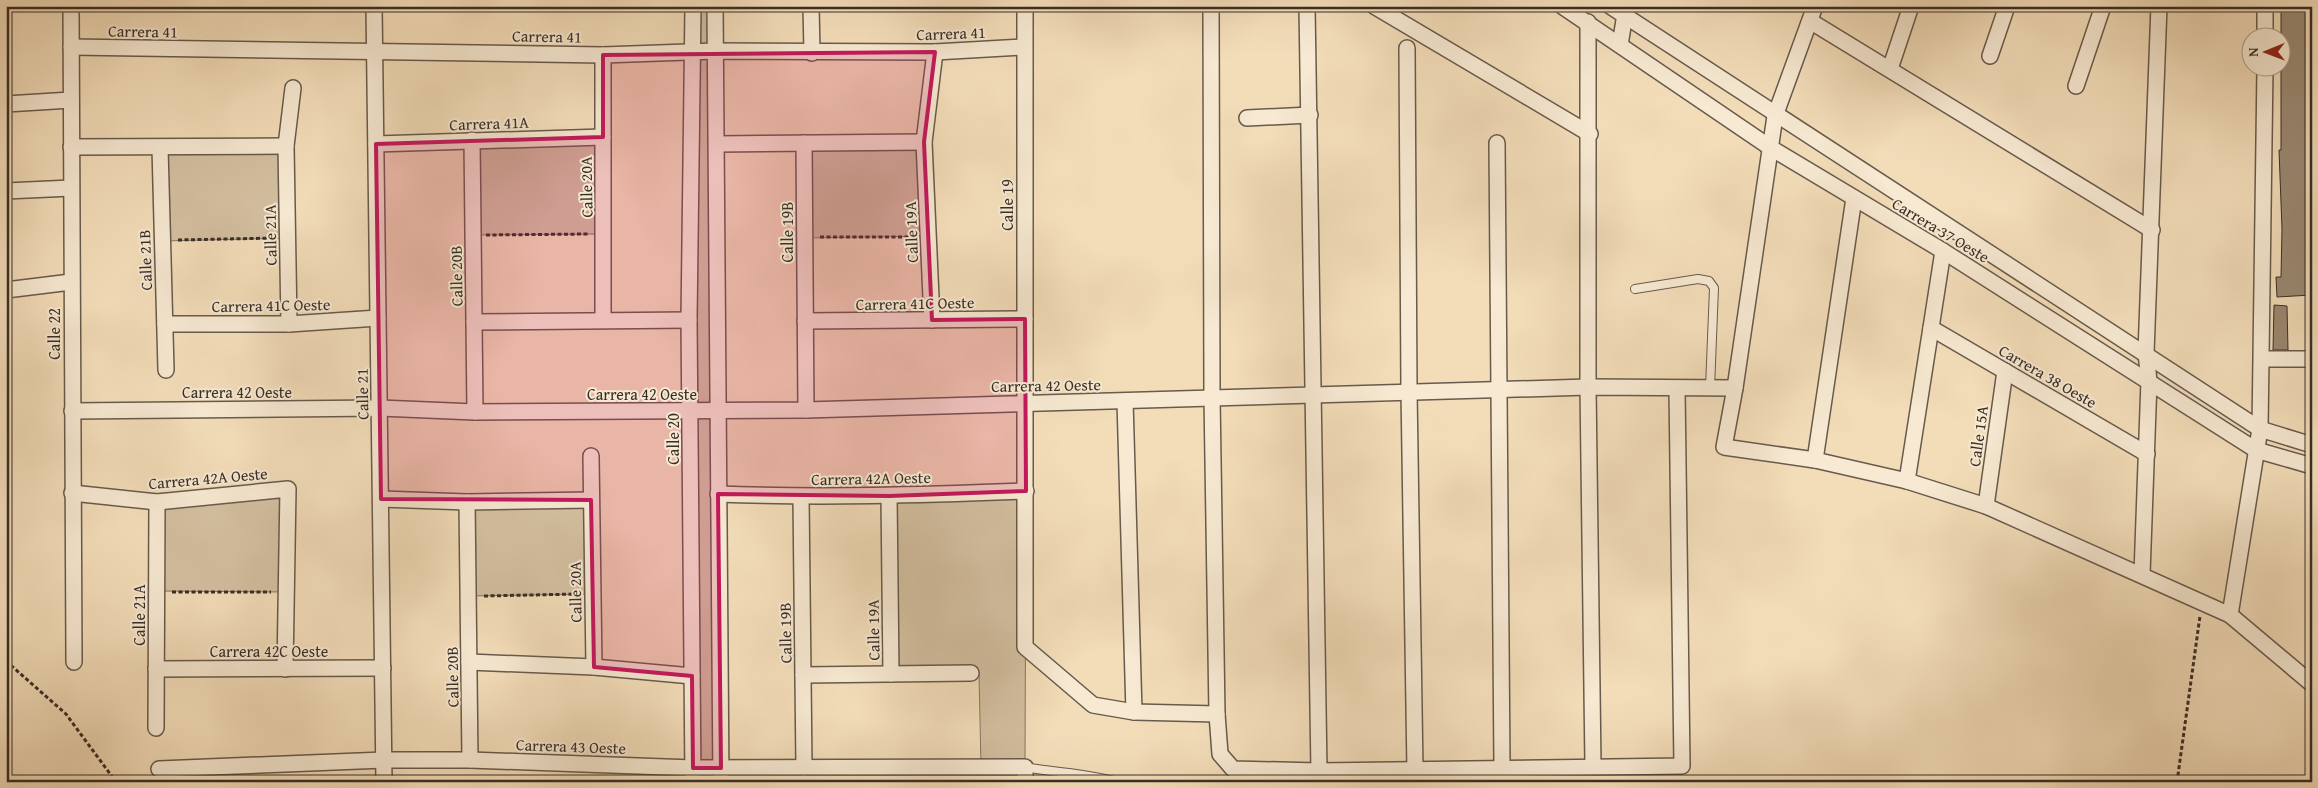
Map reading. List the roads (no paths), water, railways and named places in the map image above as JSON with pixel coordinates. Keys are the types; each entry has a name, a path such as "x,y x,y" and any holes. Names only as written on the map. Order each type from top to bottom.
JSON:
{"street":[{"name":"Calle 22","path":"71,6 74,662"},
{"name":"Calle 21","path":"374,6 384,782"},
{"name":"Calle 20","path":"693,6 689,320 693,775"},
{"path":"715,6 721,775"},
{"path":"811,6 812,53"},
{"name":"Calle 19","path":"1025,6 1025,647 1093,705 1134,712 1217,714"},
{"path":"1211,6 1212,397 1217,714 1220,754 1233,769 1318,771 1415,770 1471,775 1502,767 1682,766 1677,389"},
{"path":"1307,6 1318,771"},
{"path":"1374,6 1590,134"},
{"name":"Carrera 37 Oeste","path":"1562,6 1771,148 1943,251 2256,450 2312,466"},
{"name":"Carrera 37 Oeste","path":"1610,6 1625,11 1776,116 2260,429 2312,445"},
{"path":"1890,69 1911,6"},
{"path":"1990,56 2007,6"},
{"path":"2076,86 2103,6"},
{"path":"2142,574 2149,381 2146,354 2159,6"},
{"path":"2265,6 2265,28"},
{"path":"1620,46 1625,11"},
{"path":"2152,230 1890,69 1812,13 1776,116 1735,388 1724,447 1815,460 1907,481 1986,506 2142,574 2230,616 2309,682"},
{"path":"1588,22 1590,134 1588,387 1593,766"},
{"name":"Carrera 41","path":"71,47 603,55 716,51 812,53 935,52 1024,47"},
{"path":"1408,48 1409,392 1415,770"},
{"name":"Calle 19A","path":"932,320 924,142 935,52"},
{"name":"Calle 20A","path":"602,320 604,234 603,55"},
{"path":"2230,616 2260,429 2265,78"},
{"name":"Calle 21A","path":"289,324 286,146 293,88"},
{"path":"6,104 71,100"},
{"path":"1247,118 1310,115"},
{"name":"Carrera 41A","path":"376,144 603,137"},
{"name":"Calle 20B","path":"472,140 475,412"},
{"path":"716,144 924,142"},
{"name":"Calle 19B","path":"804,143 806,410"},
{"path":"1497,143 1502,767"},
{"path":"71,147 286,146"},
{"name":"Calle 21B","path":"160,148 166,370"},
{"path":"6,191 71,188"},
{"path":"1815,460 1854,198"},
{"path":"1907,481 1943,251"},
{"path":"6,290 71,282"},
{"name":"Carrera 41C Oeste","path":"165,324 289,324 378,318"},
{"name":"Carrera 41C Oeste","path":"805,322 1024,319"},
{"path":"474,322 689,320"},
{"name":"Carrera 38 Oeste","path":"1931,328 2146,454"},
{"path":"2262,358 2312,359"},
{"name":"Calle 15A","path":"1986,506 2005,371"},
{"name":"Carrera 42 Oeste","path":"72,411 380,408 475,412 806,410 1588,387 1735,388"},
{"path":"1125,401 1134,712"},
{"name":"Calle 20A","path":"591,456 594,667"},
{"name":"Carrera 42A Oeste","path":"72,493 157,502 288,488 285,670"},
{"name":"Carrera 42A Oeste","path":"718,494 801,497 1026,491"},
{"name":"Calle 19A","path":"889,496 891,674"},
{"name":"Calle 19B","path":"801,497 804,768"},
{"path":"381,499 467,502 591,500"},
{"name":"Calle 21A","path":"156,728 157,502"},
{"name":"Calle 20B","path":"467,502 470,760"},
{"path":"469,662 594,667 692,676"},
{"path":"2309,682 2312,664"},
{"name":"Carrera 42C Oeste","path":"156,669 285,670 383,668"},
{"path":"803,675 971,673"},
{"name":"Carrera 43 Oeste","path":"159,769 384,760 470,760 693,775 721,775 804,768 981,767 1025,774"}],"lane":[{"path":"1635,289 1698,279 1709,281 1714,288 1710,388"},
{"path":"1025,774 1048,772 1099,777 1117,782"}]}
